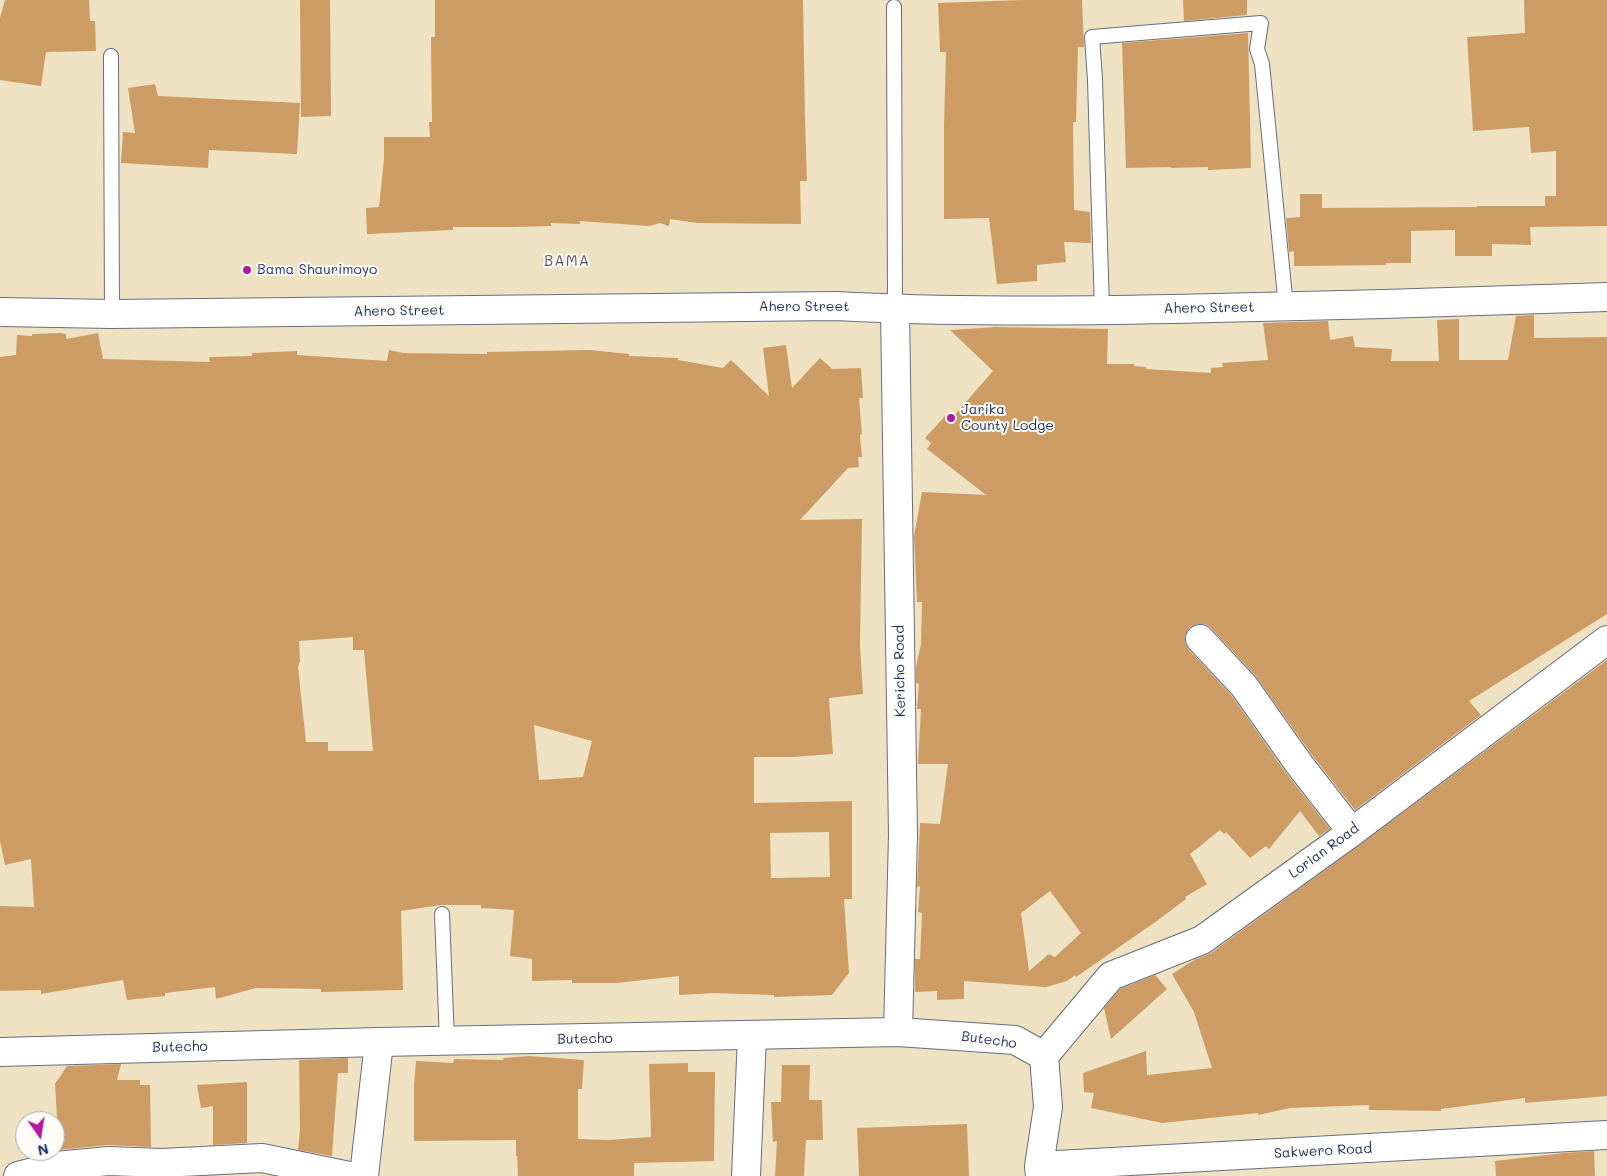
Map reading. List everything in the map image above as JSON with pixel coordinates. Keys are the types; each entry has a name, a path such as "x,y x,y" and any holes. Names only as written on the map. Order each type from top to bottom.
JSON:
{"street":[{"name":"Ahero Street","path":"0,312 112,314 836,306 895,309 1102,310 1607,298"},
{"name":"Kericho Road","path":"895,309 903,835 898,1032"},
{"path":"1200,639 1244,686 1299,764 1352,832"},
{"name":"Lorian Road","path":"1044,1056 1111,976 1202,940 1352,832 1607,640"},
{"name":"Butecho","path":"0,1052 379,1042 898,1032 1015,1040 1044,1056"},
{"path":"746,1176 752,1036"},
{"path":"364,1176 379,1042"},
{"path":"1040,1171 1048,1107 1044,1056"},
{"name":"Sakwero Road","path":"1040,1171 1607,1135"},
{"path":"18,1176 56,1166 109,1161 161,1164 262,1158 349,1176"}],"lane":[{"path":"894,7 895,309"},
{"path":"1102,310 1092,36 1261,23 1257,49 1262,64 1286,307"},
{"path":"111,56 112,314"},
{"path":"442,914 447,1042"}],"building":[{"path":"5,0 89,0 90,21 95,21 96,51 46,52 41,86 0,80 0,18"},
{"path":"300,0 330,0 331,116 301,117"},
{"path":"435,0 803,0 807,181 800,181 801,224 697,223 670,219 669,226 660,223 649,226 580,221 580,224 551,223 551,226 453,227 453,230 367,234 366,208 379,207 384,159 384,137 430,137 429,122 432,122 431,37 435,37"},
{"path":"1082,0 1084,47 1078,47 1076,122 1073,122 1074,210 1090,212 1091,243 1064,242 1066,262 1037,265 1037,281 997,284 989,218 944,219 946,52 940,52 938,3"},
{"path":"1183,0 1247,0 1247,15 1184,21"},
{"path":"1524,0 1607,0 1607,226 1530,227 1531,245 1492,244 1492,256 1455,256 1455,230 1411,231 1411,263 1294,266 1294,251 1289,252 1286,218 1300,217 1300,194 1322,194 1322,208 1545,206 1545,196 1556,196 1556,151 1531,153 1529,127 1473,131 1467,37 1525,33"},
{"path":"1248,33 1251,168 1208,170 1208,167 1126,168 1122,43"},
{"path":"155,84 158,96 300,103 297,154 209,150 208,168 121,163 123,132 135,133 128,88"},
{"path":"1534,315 1534,338 1607,337 1607,614 1469,701 1481,715 1355,810 1312,755 1255,675 1211,628 1205,624 1197,624 1190,627 1185,635 1185,643 1189,650 1232,696 1286,773 1330,829 1319,836 1300,811 1269,849 1266,846 1250,858 1226,832 1224,834 1220,830 1190,854 1207,884 1185,897 1186,899 1154,923 1076,977 1075,975 1067,981 1046,987 964,981 964,999 937,1000 937,991 915,992 915,959 920,959 922,913 918,912 920,886 917,887 920,823 940,824 948,764 918,764 921,709 917,709 919,684 916,683 916,667 921,644 922,602 917,602 914,536 922,492 986,495 927,449 931,443 925,438 947,414 952,418 993,371 950,330 996,327 1108,329 1107,364 1134,364 1134,366 1146,367 1146,369 1211,373 1211,368 1223,367 1222,363 1268,360 1263,323 1328,321 1330,340 1353,336 1355,347 1392,349 1391,361 1439,361 1437,320 1459,319 1459,360 1508,360 1516,316","holes":["1050,891 1081,933 1055,957 1049,954 1029,971 1021,913"]},
{"path":"61,333 66,334 66,339 98,333 103,359 210,362 209,357 252,356 252,353 297,351 297,355 387,361 389,350 403,353 487,354 487,352 589,350 629,354 629,356 678,358 678,360 723,368 731,360 769,396 763,348 786,345 792,388 820,358 832,369 861,368 863,398 859,398 862,457 858,457 859,467 848,468 800,520 862,519 860,646 863,694 829,698 833,754 754,757 754,803 852,801 852,899 844,899 849,973 832,995 774,997 774,995 713,993 679,995 679,976 617,983 572,983 572,980 532,981 532,959 510,956 514,910 481,908 481,905 441,905 401,911 403,990 321,992 321,989 256,988 216,999 215,987 165,993 165,996 127,1000 123,980 41,994 41,990 0,991 0,906 34,907 31,859 5,865 0,841 0,357 16,355 17,335 32,336 32,334","holes":["353,637 353,650 364,650 373,751 328,751 328,742 306,742 298,667 300,661 299,641","534,725 592,741 583,777 539,780","829,832 830,877 771,878 770,833"]},
{"path":"1607,660 1607,1096 1525,1103 1525,1098 1441,1109 1441,1111 1369,1110 1369,1105 1290,1108 1258,1115 1258,1113 1162,1123 1091,1108 1094,1093 1084,1092 1083,1073 1146,1051 1147,1075 1212,1068 1194,1012 1172,974 1194,960 1211,953 1361,844"},
{"path":"1155,975 1167,989 1111,1039 1104,1008 1120,989"},
{"path":"529,1056 584,1060 582,1089 578,1089 578,1139 608,1140 651,1137 649,1064 688,1063 688,1072 715,1072 714,1161 634,1163 634,1176 518,1176 516,1140 414,1141 416,1061 453,1063 454,1059 504,1060 503,1058"},
{"path":"348,1058 348,1073 338,1073 332,1156 298,1150 300,1130 299,1060"},
{"path":"121,1064 117,1080 140,1080 140,1085 150,1085 151,1147 108,1145 65,1149 65,1111 57,1111 55,1084 67,1066"},
{"path":"782,1065 810,1065 809,1100 822,1100 823,1140 806,1140 804,1176 775,1176 777,1141 773,1142 771,1102 781,1102"},
{"path":"247,1082 247,1143 213,1145 213,1106 201,1108 197,1085"},
{"path":"967,1124 969,1176 859,1176 857,1128"},
{"path":"1594,1151 1595,1176 1496,1176 1495,1161"}],"place":[{"name":"Bama Shaurimoyo","path":"247,270"},
{"name":"Jarika County Lodge","path":"951,418"}],"district":[{"name":"BAMA","path":"567,261"}]}
